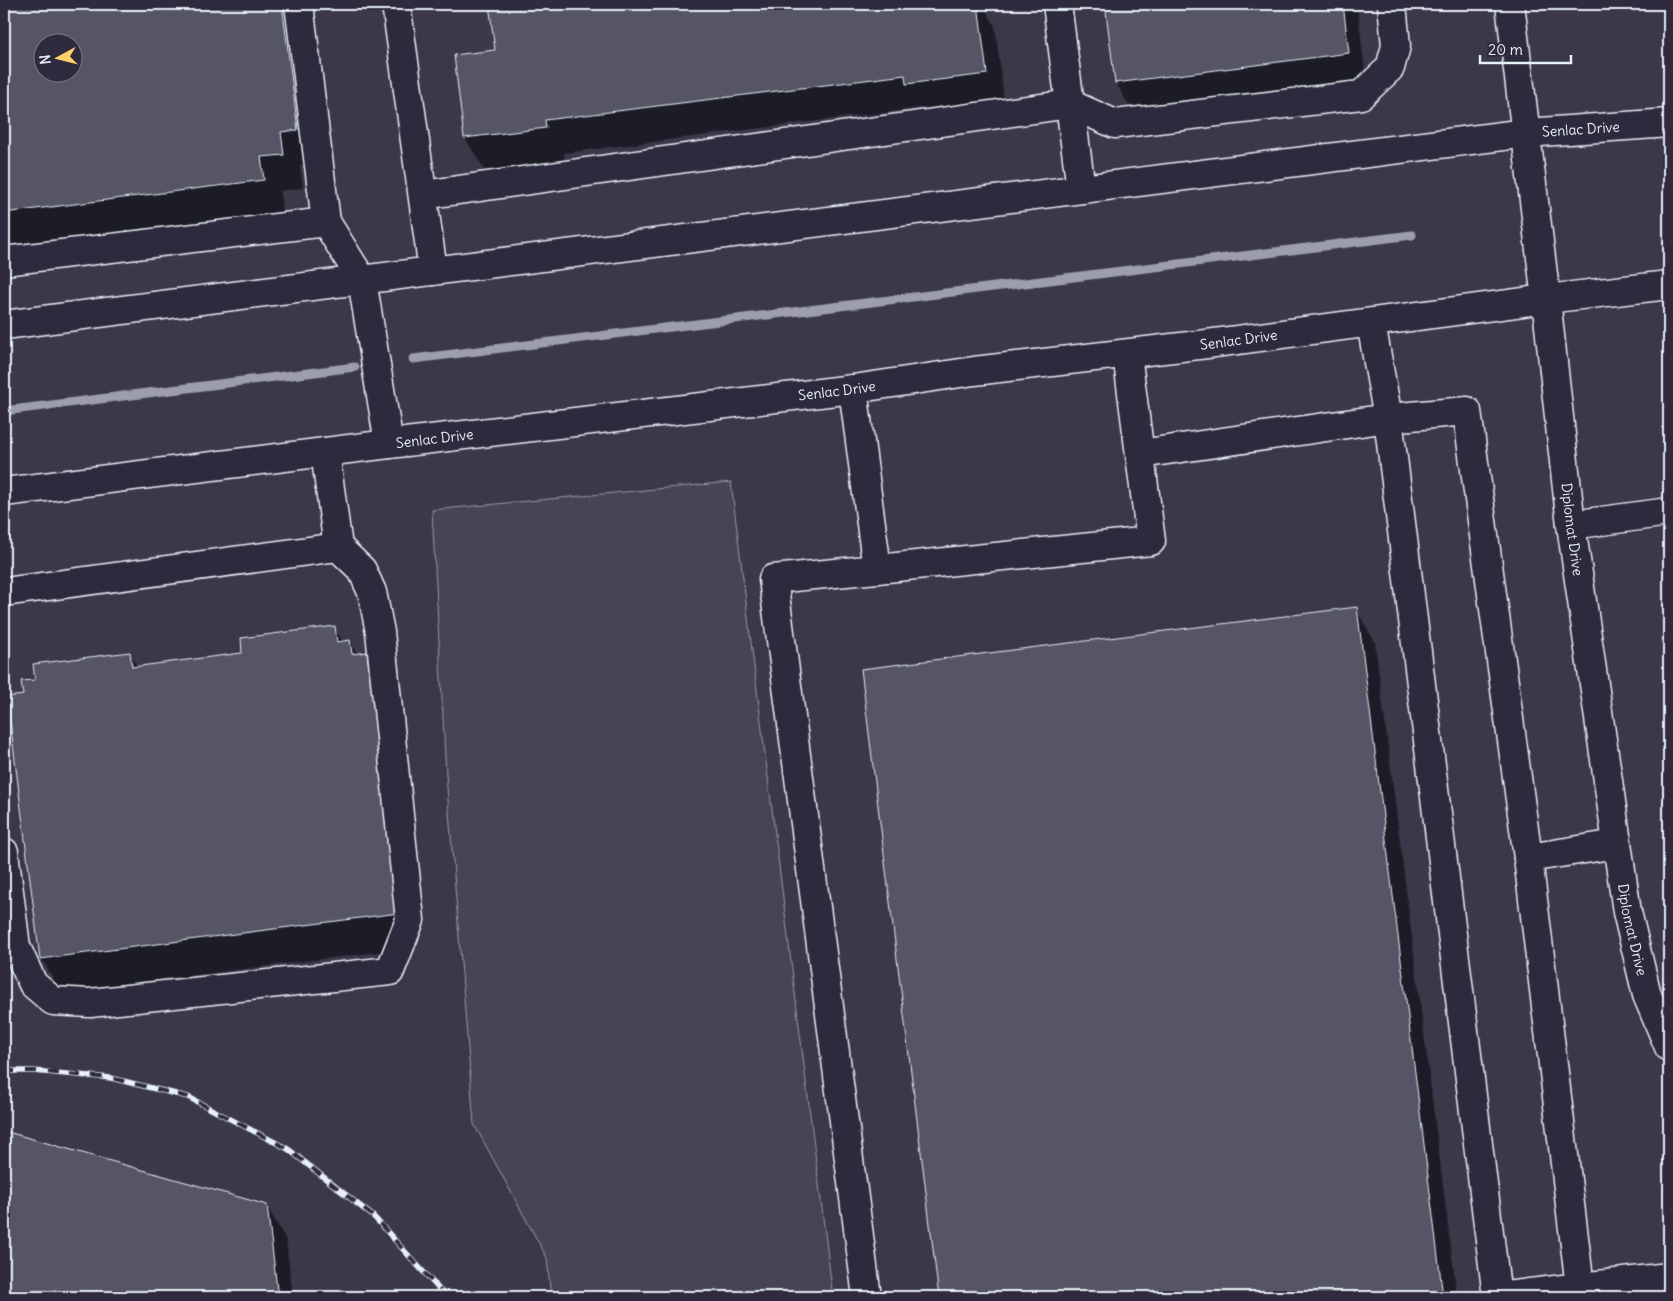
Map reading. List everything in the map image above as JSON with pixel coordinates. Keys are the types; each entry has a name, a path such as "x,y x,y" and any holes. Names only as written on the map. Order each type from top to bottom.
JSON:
{"street":[{"path":"299,4 326,222 362,280 389,444"},
{"path":"396,4 433,271"},
{"path":"1057,4 1081,189"},
{"path":"423,195 1070,104 1115,124 1361,95 1390,68 1396,46 1392,4"},
{"name":"Diplomat Drive","path":"1510,4 1572,525 1627,912 1645,986 1669,1047"},
{"name":"Senlac Drive","path":"4,325 1526,133 1669,123"},
{"path":"4,261 326,222"},
{"name":"Senlac Drive","path":"4,492 853,388 974,371 1127,354 1546,299 1669,285"},
{"path":"1371,323 1388,418 1497,1297 1669,1278"},
{"path":"868,1297 773,579 1151,541 1127,354"},
{"path":"853,388 877,569"},
{"path":"1140,454 1388,418 1467,411 1528,858 1580,1287"},
{"path":"4,852 16,947 34,984 53,1001 90,1003 390,972 410,920 380,632 372,592 362,570 338,547 325,452"},
{"path":"1572,525 1669,512"},
{"path":"4,592 338,547"},
{"path":"1528,858 1617,844"}],"shaded area":[{"path":"4,4 1669,4 1669,1297 4,1297"},
{"path":"731,482 833,1297 551,1297 547,1258 474,1124 446,775 432,510"}],"building":[{"path":"4,4 282,4 298,130 281,132 284,155 261,157 264,180 4,213"},
{"path":"489,4 978,4 987,74 906,84 905,75 545,120 546,128 464,138 454,55 495,50"},
{"path":"1105,4 1343,4 1349,53 1115,83"},
{"path":"1357,607 1443,1297 939,1297 861,669"},
{"path":"335,626 337,642 350,640 352,654 367,652 399,913 40,959 7,697 23,695 21,681 35,680 33,664 130,652 132,667 242,653 241,638"},
{"path":"4,1131 267,1205 278,1297 4,1297"}],"waterway":[{"path":"413,359 1412,235"},
{"path":"4,411 355,367"}],"railway":[{"path":"4,1071 33,1071 111,1078 188,1097 288,1149 374,1217 446,1297"}]}
